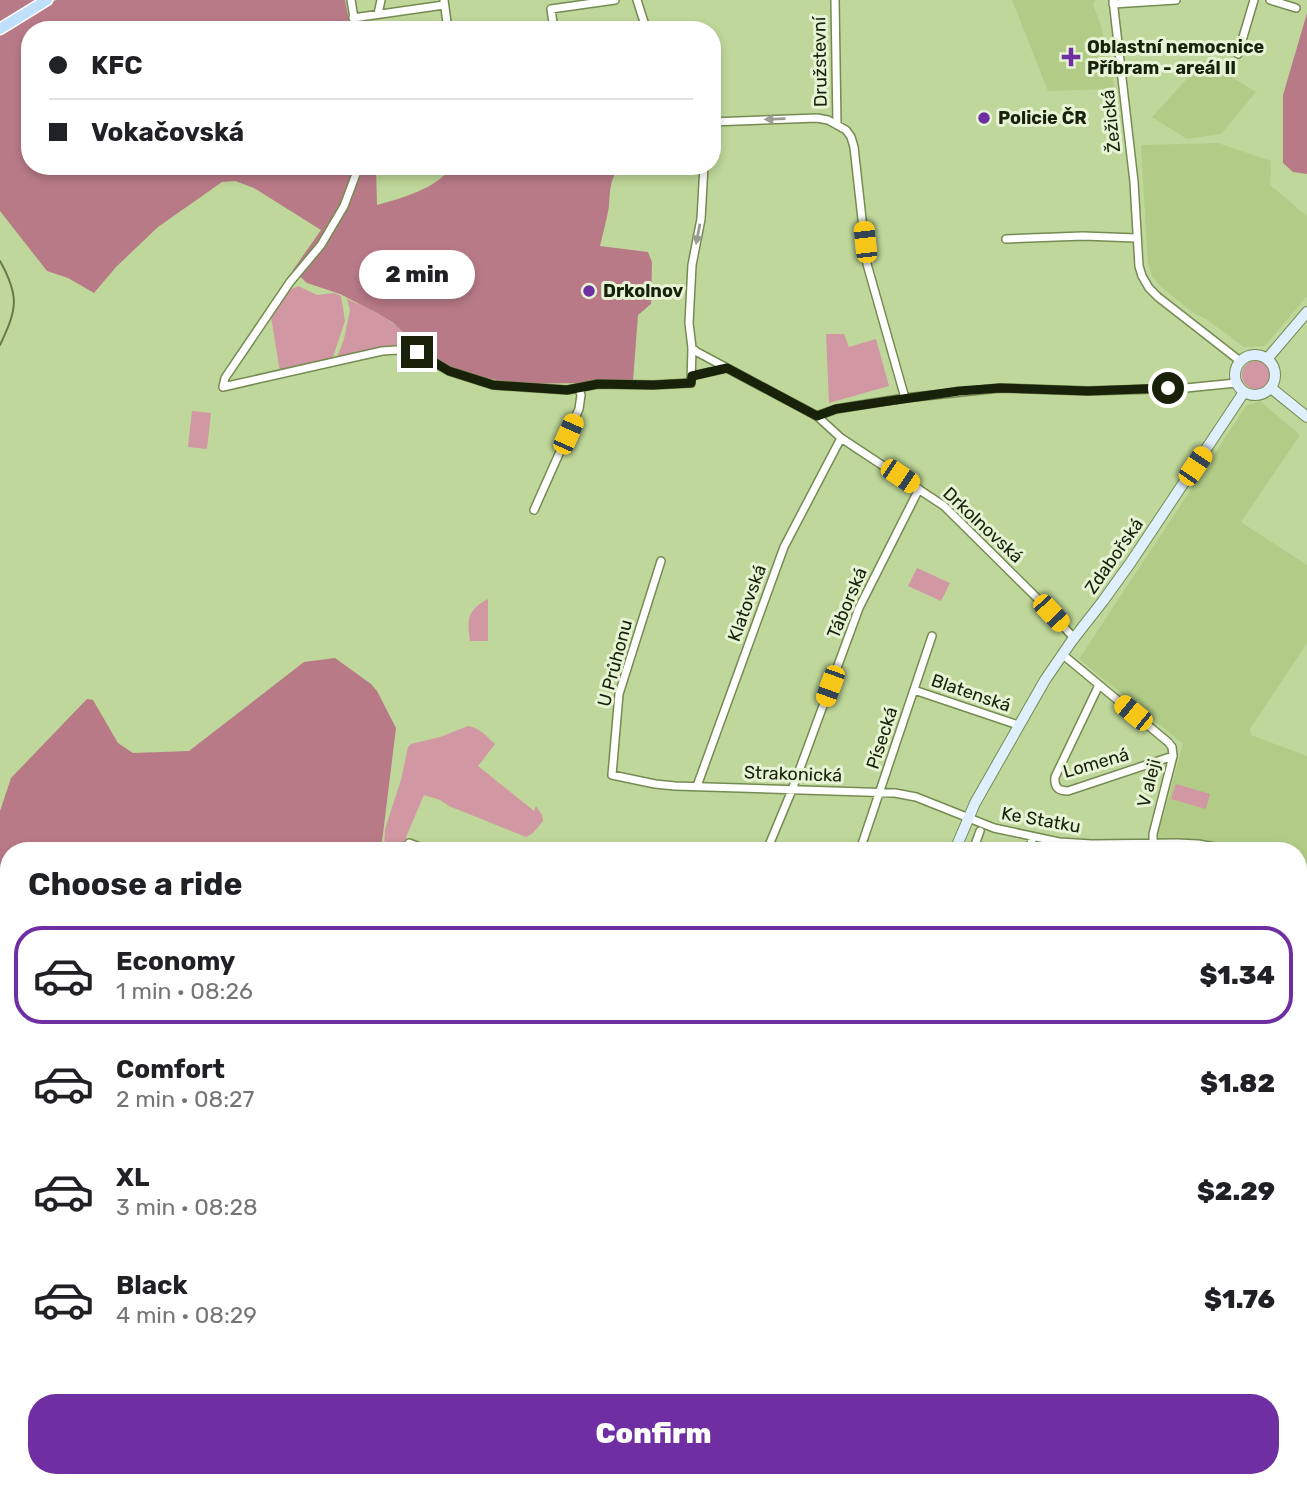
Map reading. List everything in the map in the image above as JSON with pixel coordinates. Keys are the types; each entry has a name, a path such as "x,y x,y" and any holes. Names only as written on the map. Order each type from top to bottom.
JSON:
{"main road":[{"path":"0,29 47,0"}],"street":[{"path":"351,0 354,21"},
{"path":"378,14 381,0"},
{"path":"553,21 551,9 615,0"},
{"path":"637,0 644,21"},
{"name":"Družstevní","path":"835,0 836,125"},
{"path":"1113,2 1176,0"},
{"path":"1238,54 1254,0"},
{"path":"1270,0 1296,8"},
{"name":"Žežická","path":"1113,2 1142,276 1149,288 1167,304 1240,362"},
{"path":"354,18 444,3 447,21"},
{"path":"721,122 817,118 828,120 846,130 851,137 867,264 905,398"},
{"path":"356,175 344,206 321,245 290,282 225,379 223,387 382,351 408,350 417,352 449,371 493,385 567,390 598,384 653,385 691,379 727,368"},
{"path":"691,379 689,317 692,265 703,200 704,175"},
{"path":"1006,239 1083,236 1136,239"},
{"path":"1267,359 1307,312"},
{"name":"Drkolnovská","path":"692,348 817,416 842,438 944,506 1074,638"},
{"path":"1251,355 1267,359 1276,375 1271,388 1259,395 1244,392 1236,383 1236,370 1240,362 1251,355"},
{"path":"817,416 836,409 905,398 1000,388 1088,391 1186,388 1236,383"},
{"path":"534,510 579,409 579,388"},
{"path":"1271,388 1307,418"},
{"name":"Zdabořská","path":"958,842 1018,725 1062,654 1130,562 1244,392"},
{"name":"Klatovská","path":"696,786 784,547 842,438"},
{"name":"Táborská","path":"770,842 859,608 919,489"},
{"name":"U Průhonu","path":"612,775 619,694 661,561"},
{"name":"Písecká","path":"863,842 932,636"},
{"name":"V aleji","path":"1062,654 1172,747 1173,756 1153,842"},
{"name":"Lomená","path":"1099,685 1055,777 1057,788 1068,791 1173,756"},
{"name":"Blatenská","path":"914,690 1018,725"},
{"name":"Strakonická","path":"612,775 675,786 881,792 916,797 969,817"},
{"name":"Ke Statku","path":"969,817 994,828 1059,842"},
{"path":"976,842 980,831"},
{"path":"1031,842 1033,837"}],"shaded area":[{"path":"0,0 36,0 0,23"},
{"path":"56,0 345,0 349,21 21,21 21,175 376,175 377,205 407,196 445,175 614,175 600,246 648,252 652,262 651,304 638,315 633,381 519,384 469,375 423,353 400,346 404,333 392,322 340,294 307,283 293,270 321,230 254,188 235,181 222,182 158,227 116,267 94,293 68,278 47,271 0,211 0,33"},
{"name":"Oblastní nemocnice Příbram - areál II","path":"1012,0 1095,0 1093,5 1101,25 1115,89 1048,91"},
{"path":"1307,13 1307,174 1293,172 1283,163 1283,95"},
{"path":"1204,60 1256,92 1221,134 1187,139 1152,117"},
{"path":"1218,143 1271,161 1270,185 1307,216 1307,296 1265,346 1244,347 1195,314 1160,286 1152,276 1148,263 1141,145"},
{"path":"298,286 317,295 334,293 341,296 345,321 332,360 280,372 271,317 288,291"},
{"path":"347,299 370,309 398,327 404,333 399,348 336,360 350,310"},
{"path":"826,334 844,334 849,347 876,339 889,386 829,403"},
{"path":"1256,361 1266,365 1270,375 1266,385 1256,389 1246,385 1242,375 1246,365"},
{"path":"1260,401 1300,435 1241,522 1307,565 1307,643 1250,729 1251,735 1307,756 1307,842 1157,842 1183,744 1079,659 1246,406"},
{"path":"192,411 211,413 207,449 188,447"},
{"path":"917,568 950,583 941,601 908,586"},
{"path":"488,599 488,641 470,641 470,616 476,607"},
{"path":"335,658 371,684 396,728 382,842 0,842 0,811 11,778 87,699 93,700 118,743 133,753 189,751 304,662"},
{"path":"468,726 479,730 495,744 478,766 534,811 536,806 543,821 533,833 526,837 424,795 405,842 384,842 385,829 401,780 408,747"},
{"path":"1176,784 1210,794 1206,809 1171,799"}],"waterway":[{"path":"0,261 11,284 14,303 10,322 0,345"}],"place":[{"name":"Oblastní nemocnice Příbram - areál II","path":"1071,57"},
{"name":"Policie ČR","path":"984,118"},
{"name":"Drkolnov","path":"589,291"}],"route":[{"path":"417,352 449,371 466,377 493,385 527,388 567,390 598,384 691,383 692,376 727,368 817,416 836,409 959,391 1000,388 1088,391 1168,388"}]}
